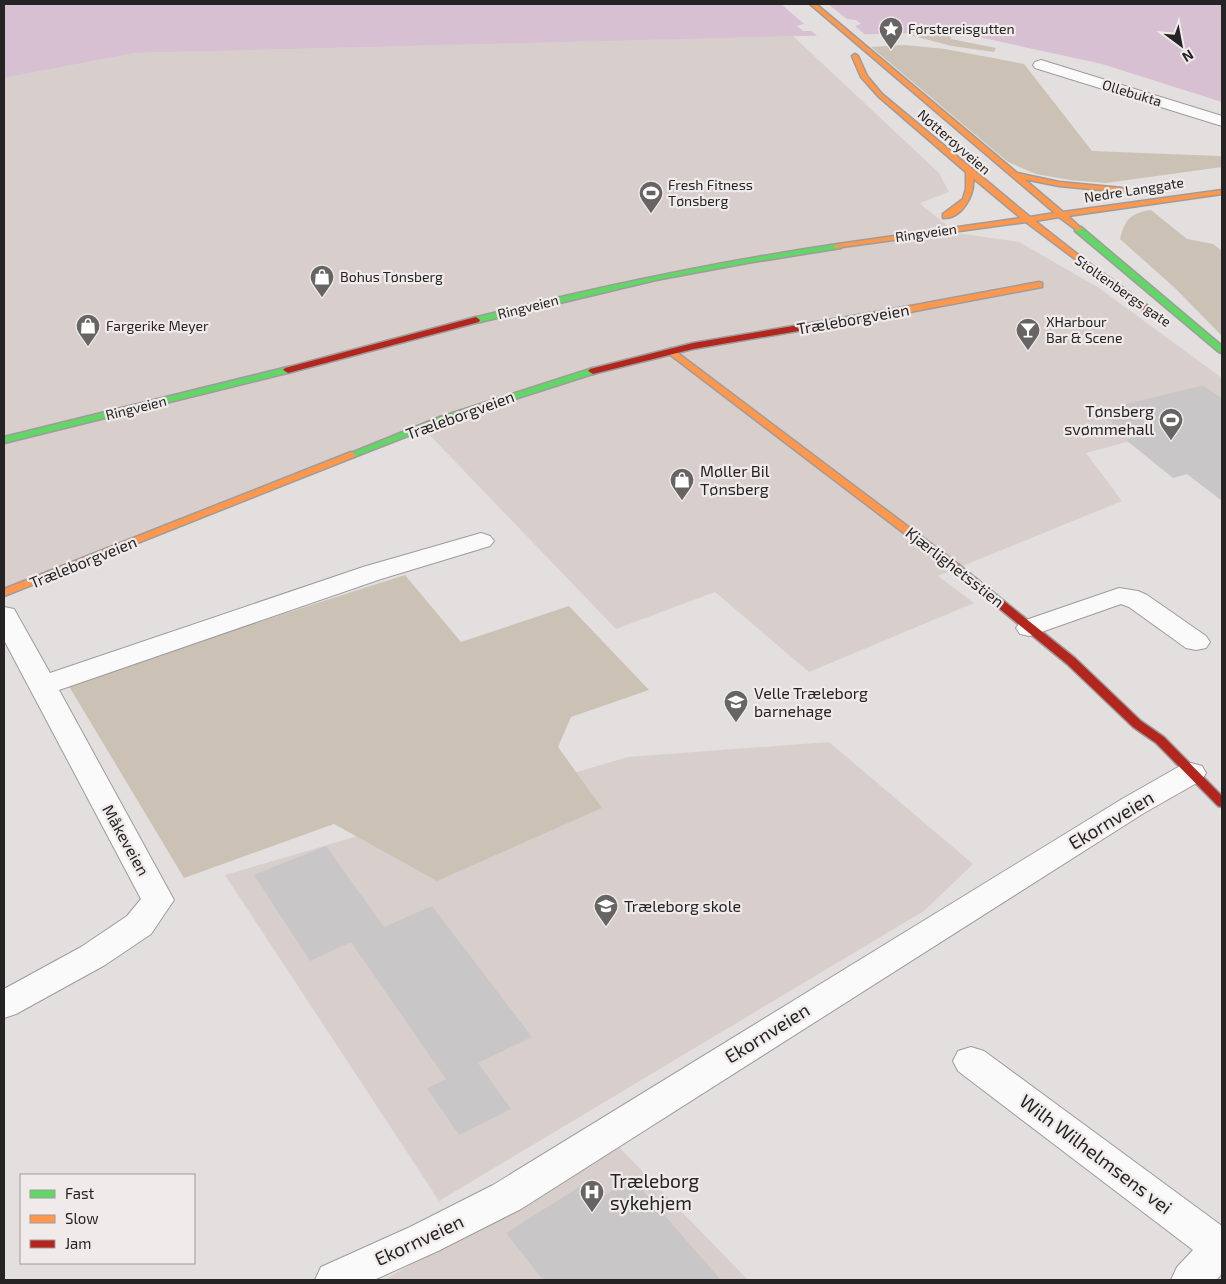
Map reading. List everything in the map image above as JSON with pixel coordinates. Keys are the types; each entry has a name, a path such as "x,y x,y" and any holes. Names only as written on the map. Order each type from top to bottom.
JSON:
{"main road":[{"name":"Nøtterøyveien","path":"808,7 861,44 1046,203"},
{"name":"Nøtterøyveien","path":"808,7 855,56 867,63 876,73"},
{"name":"Nøtterøyveien","path":"855,56 860,70 877,90 969,174 987,186 1026,220"},
{"name":"Nøtterøyveien","path":"954,143 1018,199 1029,205 1061,215"},
{"name":"Nedre Langgate","path":"1011,173 1059,184 1127,190 1084,198"},
{"name":"Ringveien","path":"969,174 972,187 970,195 941,217 970,213"},
{"name":"Nedre Langgate","path":"1061,215 1222,192"},
{"path":"995,210 1060,201"},
{"name":"Stoltenbergs gate","path":"1046,203 1061,215 1098,238 1114,261"},
{"path":"1112,217 1123,206"},
{"name":"Stoltenbergs gate","path":"1012,208 1039,218 1114,261 1222,350"},
{"name":"Ringveien","path":"4,440 296,368 567,297 767,257 1061,215"},
{"name":"Stoltenbergs gate","path":"1026,220 1160,318"},
{"name":"Træleborgveien","path":"4,593 443,419 582,374 671,351 937,305 1040,285"},
{"name":"Ringveien","path":"315,351 501,302"},
{"path":"1191,339 1222,359"},
{"name":"Kjærlighetsstien","path":"671,351 987,592 1071,661 1137,724 1160,740 1222,803"}],"street":[{"name":"Ollebukta","path":"1041,65 1222,121"},
{"path":"41,686 372,573 481,541"},
{"path":"1030,628 1045,624 1109,598 1129,597 1196,642"},
{"name":"Måkeveien","path":"4,615 158,900 139,925 94,956 4,1005"},
{"name":"Ekornveien","path":"335,1280 375,1260 424,1240 507,1197 1116,816 1191,773"},
{"name":"Wilh Wilhelmsens vei","path":"971,1061 1221,1247 1191,1280"}],"shaded area":[{"path":"4,4 1222,4 1222,102 1102,64 956,32 135,53 4,78"},
{"path":"910,35 950,35 951,39 996,48 994,52 952,46"},
{"path":"793,36 939,173 949,192 920,203 924,207 956,233 1019,242 1099,288 1222,378 1222,416 1086,453 1122,501 938,576 974,603 809,672 715,592 616,629 420,425 4,589 4,78 135,53"},
{"path":"905,45 945,49 1024,64 1092,151 1220,156 1222,158 1222,167 1106,183 1070,180 1036,174 1008,162 871,47"},
{"path":"1151,210 1187,239 1213,244 1222,251 1222,336 1176,289 1120,239 1124,226 1130,218 1138,213"},
{"path":"405,575 461,642 569,606 649,690 571,717 558,747 602,808 437,881 334,824 184,878 67,683"},
{"path":"829,742 973,864 924,911 439,1201 225,875 628,757"},
{"name":"Træleborg sykehjem","path":"618,1146 748,1280 384,1280"}],"pier":[{"path":"781,4 828,4 847,19 856,20 861,24 855,26 868,37 820,38 811,31 803,31 797,26 804,24"}],"building":[{"name":"Tønsberg svømmehall","path":"1204,386 1222,399 1222,501 1187,474 1173,478 1126,440 1132,438 1097,411"},
{"path":"326,846 384,927 432,906 532,1037 478,1063 511,1109 459,1135 427,1088 446,1079 351,942 310,961 254,875"},
{"name":"Træleborg sykehjem","path":"632,1178 721,1280 543,1280 506,1233 587,1182 601,1198"}],"traffic: fast":[{"path":"1078,229 1222,350"},
{"path":"476,320 656,278 747,260 838,246"},
{"path":"4,440 288,370"},
{"path":"351,455 443,419 593,371"}],"traffic: slow":[{"path":"813,4 1078,229"},
{"path":"855,56 864,77 880,95 1001,198 1087,266"},
{"path":"946,216 966,200 970,189 969,174"},
{"path":"1015,175 1059,184 1122,190"},
{"path":"838,246 1222,192"},
{"path":"894,312 1039,285"},
{"path":"671,351 955,567"},
{"path":"4,593 351,455"}],"traffic: jam":[{"path":"1087,266 1148,310"},
{"path":"593,371 693,346 894,312"},
{"path":"288,370 476,320"},
{"path":"955,567 1071,661 1137,724 1160,740 1222,803"}],"place":[{"name":"Førstereisgutten","path":"891,50"},
{"name":"Fresh Fitness Tønsberg","path":"651,214"},
{"name":"Bohus Tønsberg","path":"322,298"},
{"name":"Fargerike Meyer","path":"88,347"},
{"name":"XHarbour Bar & Scene","path":"1028,351"},
{"name":"Tønsberg svømmehall","path":"1171,441"},
{"name":"Møller Bil Tønsberg","path":"682,501"},
{"name":"Velle Træleborg barnehage","path":"736,723"},
{"name":"Træleborg skole","path":"606,927"},
{"name":"Træleborg sykehjem","path":"592,1213"}]}
